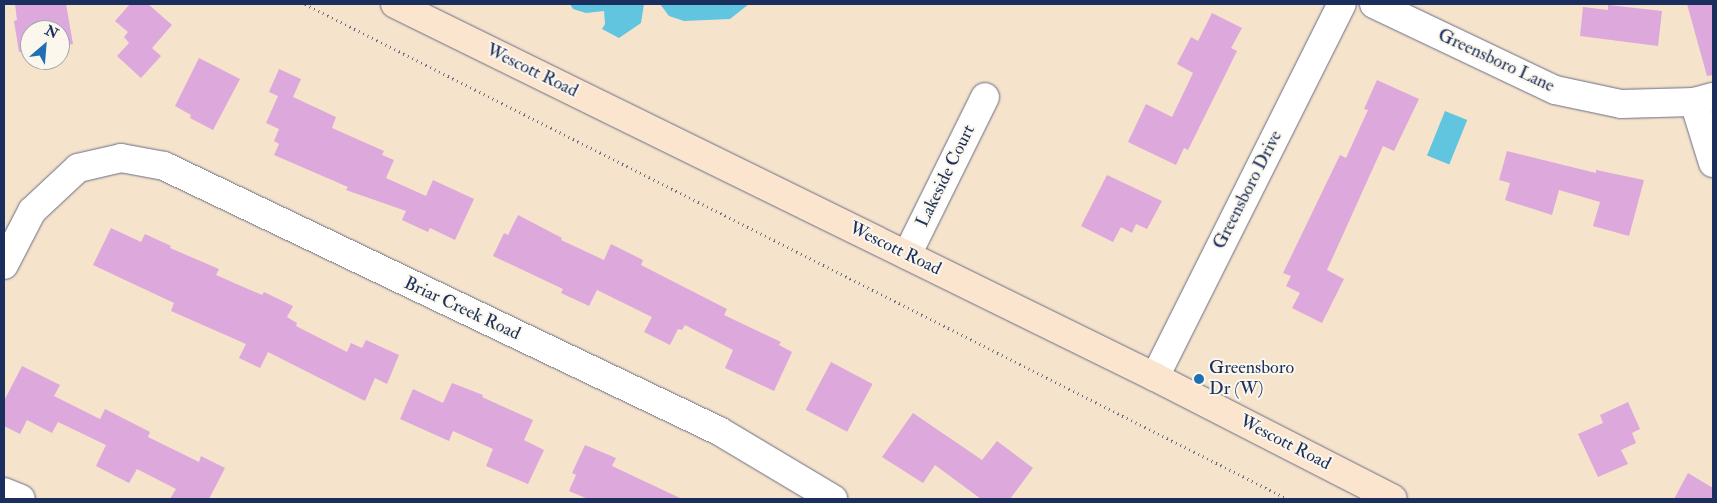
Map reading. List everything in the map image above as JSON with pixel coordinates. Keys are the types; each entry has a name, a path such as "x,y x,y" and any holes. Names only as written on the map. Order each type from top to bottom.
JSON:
{"street":[{"name":"Wescott Road","path":"395,4 1155,377 1393,499"},
{"name":"Greensboro Drive","path":"1155,377 1342,4"},
{"name":"Greensboro Lane","path":"1374,4 1555,90 1621,104 1704,100"},
{"name":"Lakeside Court","path":"907,255 985,97"},
{"path":"1704,100 1713,163"},
{"name":"Briar Creek Road","path":"4,266 32,212 78,168 121,158 164,166 719,431 833,499"},
{"path":"4,492 21,499"}],"path":[{"path":"305,4 1288,499"}],"water":[{"path":"570,4 644,4 641,23 619,38 602,29 605,24 604,11 586,13 573,9"},
{"path":"660,4 749,4 730,19 684,21 669,16"},
{"path":"1445,111 1467,120 1449,164 1427,156"}],"building":[{"path":"15,4 66,4 69,20 20,20 19,52 14,21 17,20"},
{"path":"130,4 148,4 172,25 152,48 161,56 141,78 117,56 129,43 124,37 128,32 115,21"},
{"path":"1687,4 1713,4 1713,75 1707,76"},
{"path":"1608,5 1662,11 1658,46 1580,36 1583,7 1608,10"},
{"path":"1212,13 1242,28 1231,48 1237,51 1188,150 1184,148 1176,165 1128,142 1146,104 1172,117 1193,73 1177,64 1191,37 1198,41"},
{"path":"70,27 73,44 70,44"},
{"path":"199,58 240,79 213,130 190,118 191,115 175,106"},
{"path":"279,69 301,79 293,97 336,117 332,128 384,151 382,155 394,160 386,178 426,196 433,180 474,199 455,240 430,228 428,232 402,220 406,211 346,190 348,187 274,155 279,144 274,141 279,129 266,123 278,96 269,92"},
{"path":"1377,80 1419,99 1394,151 1383,146 1327,270 1344,279 1322,323 1292,308 1300,293 1286,286 1291,276 1283,273 1340,155 1346,158 1368,110 1364,109"},
{"path":"1507,151 1596,173 1596,170 1644,180 1629,236 1593,226 1600,202 1559,190 1552,215 1505,200 1510,183 1499,180"},
{"path":"1107,175 1162,201 1147,229 1136,224 1132,233 1121,227 1113,242 1081,226"},
{"path":"518,215 562,238 561,240 604,260 611,244 643,260 641,265 727,309 724,315 781,342 779,345 792,352 774,391 725,368 733,350 685,325 682,330 678,329 670,345 644,332 652,317 597,290 589,306 561,293 563,289 493,256 504,233 508,235"},
{"path":"111,228 141,242 145,234 171,246 170,248 219,269 216,275 262,295 264,292 293,306 287,317 297,323 296,326 347,352 351,343 362,348 366,340 399,355 387,384 375,378 365,401 268,352 260,368 239,358 246,344 171,311 174,303 93,265"},
{"path":"831,362 872,384 847,432 806,410"},
{"path":"22,366 60,385 54,396 100,419 105,409 150,432 148,437 199,462 201,456 225,468 209,499 170,499 176,489 137,469 129,483 96,466 106,445 58,422 52,433 27,420 20,434 4,426 4,401"},
{"path":"452,383 483,395 482,397 533,420 524,440 544,450 528,484 486,466 493,449 453,431 449,441 400,419 413,389 443,403"},
{"path":"1628,402 1640,429 1632,433 1636,443 1621,450 1628,464 1598,477 1578,434 1603,423 1600,415"},
{"path":"913,413 982,460 997,441 1033,468 1010,499 981,499 935,465 923,483 882,457"},
{"path":"585,445 616,458 612,466 682,499 588,499 569,491 576,475 572,473"},
{"path":"1688,473 1713,488 1713,499 1674,499"}],"place":[{"name":"Greensboro Dr (W)","path":"1199,379"}]}
